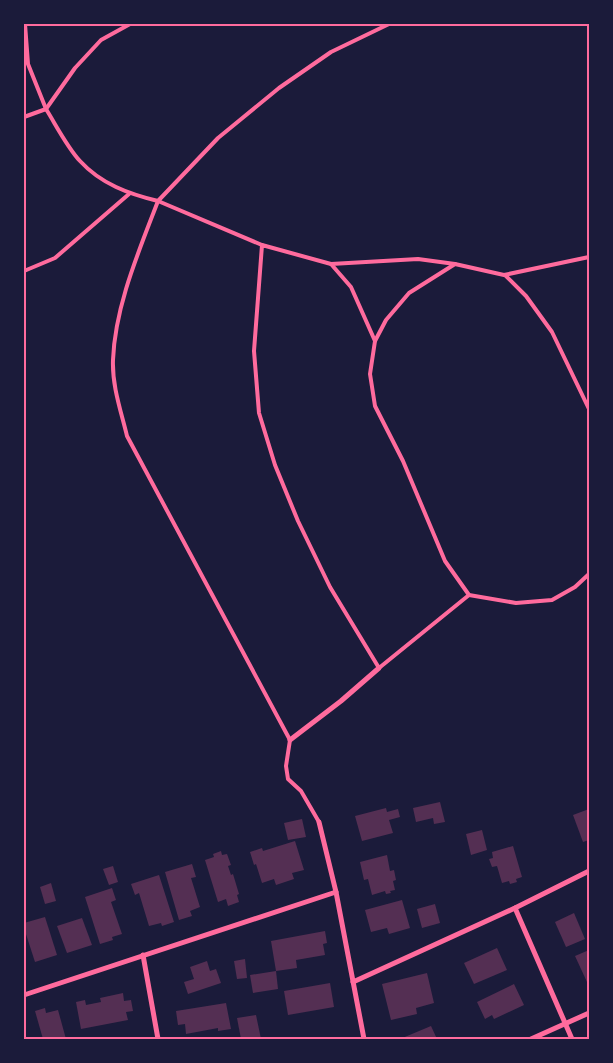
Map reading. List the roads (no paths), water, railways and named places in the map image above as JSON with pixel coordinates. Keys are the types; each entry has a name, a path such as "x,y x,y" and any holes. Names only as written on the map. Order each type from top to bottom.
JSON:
{"street":[{"path":"290,740 341,701 379,668"},
{"path":"319,822 336,892 364,1039"},
{"path":"353,982 515,908 589,871"},
{"path":"24,994 336,892"},
{"path":"515,908 572,1039"},
{"path":"143,956 158,1039"},
{"path":"531,1039 589,1013"}],"lane":[{"path":"25,24 28,64 46,109 79,160 99,178 129,194 158,201 262,245 331,264 418,259 455,264 504,275 589,257"},
{"path":"24,117 46,109 75,68 101,40 130,24"},
{"path":"319,822 301,790 288,779 286,766 290,740 127,436 116,395 113,361 116,330 133,269 158,201 218,138 279,88 331,52 389,24"},
{"path":"24,271 56,258 129,194"},
{"path":"262,245 254,351 259,413 275,465 302,529 330,587 379,668 469,595"},
{"path":"331,264 351,287 375,341"},
{"path":"455,264 409,293 386,320 375,341 370,374 375,406 403,461 445,561 469,595 516,603 552,600 575,587 589,574"},
{"path":"504,275 526,296 552,332 589,409"}]}
